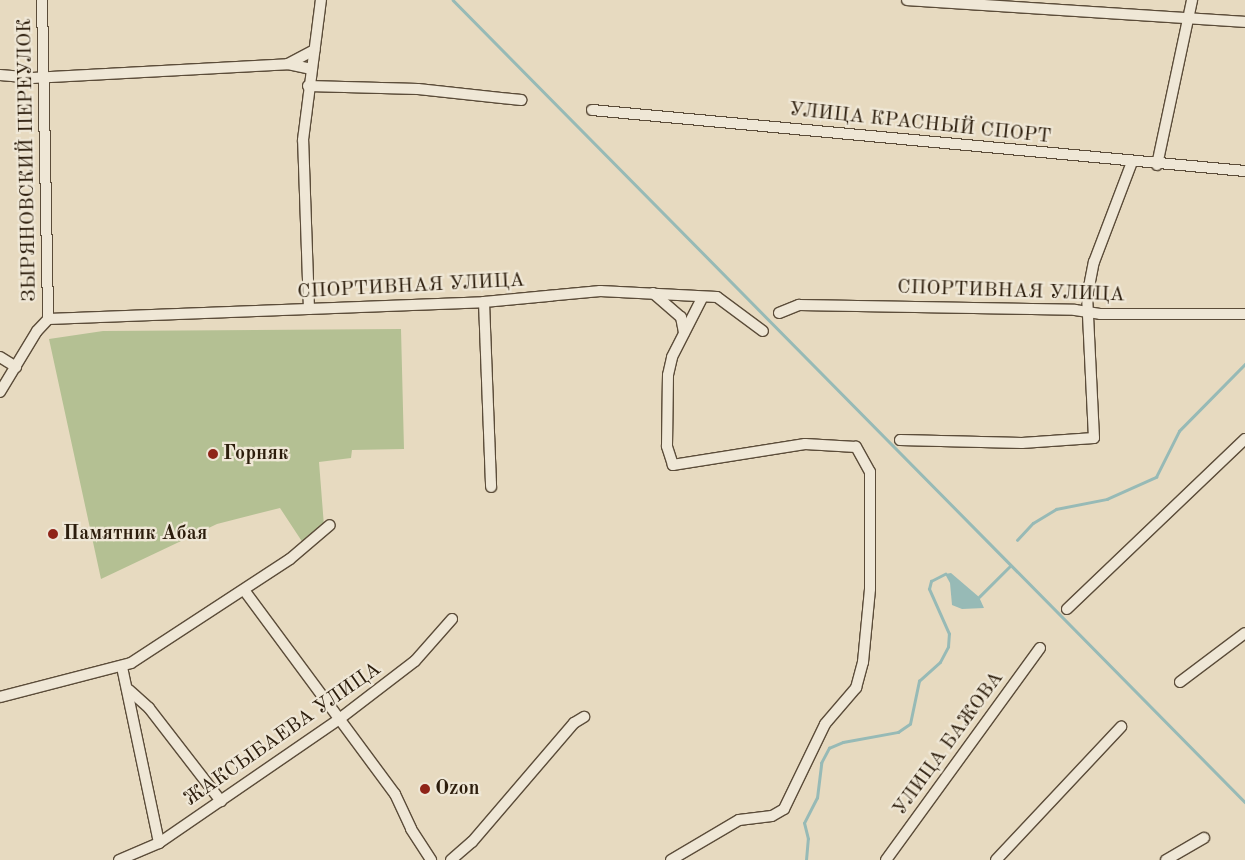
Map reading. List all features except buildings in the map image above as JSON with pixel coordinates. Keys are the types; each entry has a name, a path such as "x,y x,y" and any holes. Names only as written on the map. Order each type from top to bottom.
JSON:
{"street":[{"name":"ЗЫРЯНОВСКИЙ ПЕРЕУЛОК","path":"42,0 45,77 48,319"},
{"path":"309,309 303,140 308,86 321,0"},
{"path":"907,0 1245,22"},
{"path":"1157,165 1192,0"},
{"path":"288,64 314,50"},
{"path":"0,75 14,78 45,77 288,64 311,69"},
{"path":"308,86 418,89 521,100"},
{"name":"УЛИЦА КРАСНЫЙ СПОРТ","path":"592,110 1157,165 1245,171"},
{"path":"900,440 1022,443 1094,438 1087,297 1094,262 1132,162"},
{"name":"СПОРТИВНАЯ УЛИЦА","path":"48,319 484,302 584,291 686,294 702,298 723,299 763,331"},
{"path":"653,294 681,317 684,333"},
{"path":"671,860 739,820 772,816 784,809 825,724 856,688 868,620 872,506 870,472 856,447 805,444 780,446 673,465 667,446 668,375 684,333 702,298"},
{"path":"484,302 491,487"},
{"name":"СПОРТИВНАЯ УЛИЦА","path":"779,313 799,305 1245,314"},
{"path":"1,387 16,367 37,331 48,319"},
{"path":"0,357 16,367"},
{"path":"1068,609 1245,440"},
{"path":"0,697 122,666 290,559 330,525"},
{"path":"244,590 394,794 411,829 432,860"},
{"name":"ЖАКСЫБАЕВА УЛИЦА","path":"119,860 159,843 338,720 416,662 452,619"},
{"path":"1180,682 1245,633"},
{"name":"УЛИЦА БАЖОВА","path":"886,860 1040,648"},
{"path":"122,666 159,843"},
{"path":"128,690 149,708 221,801"},
{"path":"451,860 472,842 574,723 584,717"},
{"path":"996,860 1121,727"},
{"path":"1166,860 1204,838"}],"green space":[{"name":"Горняк","path":"401,329 404,449 352,450 351,458 319,462 324,526 303,543 280,508 217,524 101,579 49,339 103,331"}],"water":[{"path":"951,573 979,597 984,608 962,609 952,605 950,583 945,574"}],"waterway":[{"path":"453,0 1245,802"},
{"path":"1017,540 1033,523 1056,509 1107,499 1156,477 1179,431 1245,364"},
{"path":"979,597 1010,566"},
{"path":"806,860 808,839 804,823 817,798 821,763 829,748 843,742 898,732 910,724 919,681 940,662 948,647 949,634 929,589 931,581 945,574"}],"place":[{"name":"Горняк","path":"213,454"},
{"name":"Памятник Абая","path":"53,534"},
{"name":"Ozon","path":"425,789"}]}
